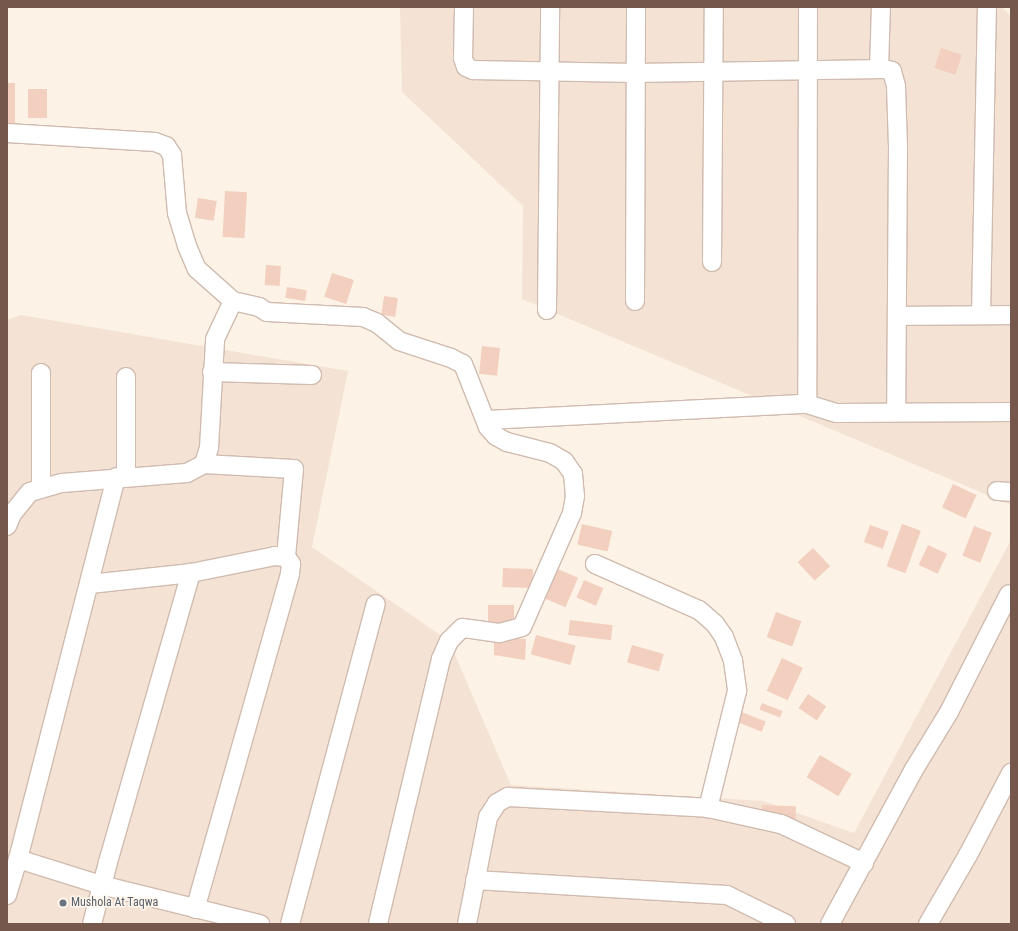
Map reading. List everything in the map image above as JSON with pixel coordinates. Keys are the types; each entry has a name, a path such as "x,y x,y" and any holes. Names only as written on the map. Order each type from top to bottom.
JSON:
{"street":[{"path":"464,7 463,58 466,68 473,70 635,73 879,69 892,71 896,86 896,412"},
{"path":"547,310 548,71 550,7"},
{"path":"635,301 636,7"},
{"path":"712,262 714,7"},
{"path":"807,404 808,7"},
{"path":"879,69 881,7"},
{"path":"981,315 986,7"},
{"path":"7,133 155,142 166,146 172,155 177,213 187,246 197,269 233,301 259,307 267,312 363,317 377,323 399,341 452,358 463,364 486,420 496,436 507,442 550,453 564,461 573,474 575,496 572,513 522,627 499,633 462,628 449,640 441,658 378,924"},
{"path":"204,464 209,448 215,339 233,301"},
{"path":"897,316 1011,315"},
{"path":"212,372 312,375"},
{"path":"41,373 41,489"},
{"path":"8,898 90,584 121,477 126,377"},
{"path":"486,420 807,404 820,410 837,413 1011,412"},
{"path":"7,526 12,514 30,492 62,483 121,477 187,473 204,464 294,469 286,557 290,564 290,574 195,909"},
{"path":"90,584 191,573 275,556 286,557"},
{"path":"595,564 699,610 715,624 724,637 733,661 737,691 708,808"},
{"path":"92,924 101,885 191,573"},
{"path":"830,924 913,771 949,712 1010,594"},
{"path":"290,924 376,604"},
{"path":"928,924 968,856 1011,773"},
{"path":"467,924 488,817 497,803 508,797 708,808 781,824 864,863"},
{"path":"18,858 101,885 260,924"},
{"path":"475,880 727,895 786,924"}],"shaded area":[{"path":"400,7 1002,7 1011,17 1011,505 522,299 523,206 402,92"},
{"path":"21,315 348,371 312,547 449,641 511,785 763,801 854,833 1011,540 1011,924 7,924 7,320"}],"building":[{"path":"941,48 962,55 955,75 935,68"},
{"path":"7,83 15,83 15,126 7,126"},
{"path":"28,89 47,89 47,118 28,118"},
{"path":"225,191 247,192 245,238 223,237"},
{"path":"198,198 217,201 214,221 195,218"},
{"path":"266,265 281,266 280,286 265,285"},
{"path":"332,273 354,280 346,304 324,297"},
{"path":"287,287 307,290 305,301 285,298"},
{"path":"384,296 398,298 395,317 381,315"},
{"path":"482,346 500,348 497,376 479,374"},
{"path":"953,484 977,495 966,519 942,508"},
{"path":"582,524 612,531 607,551 577,544"},
{"path":"902,524 921,531 905,573 887,566"},
{"path":"870,525 889,532 883,549 864,542"},
{"path":"974,526 992,533 980,563 963,556"},
{"path":"928,545 947,554 938,574 919,565"},
{"path":"813,548 830,566 815,581 798,562"},
{"path":"503,568 533,569 532,588 502,587"},
{"path":"555,568 578,578 566,607 542,597"},
{"path":"584,580 603,588 596,606 577,597"},
{"path":"488,605 514,605 514,624 488,624"},
{"path":"776,612 801,621 792,647 767,637"},
{"path":"570,620 613,625 611,640 568,635"},
{"path":"536,635 576,646 570,665 531,654"},
{"path":"494,637 526,639 525,660 494,655"},
{"path":"632,645 664,654 659,671 627,662"},
{"path":"782,658 803,668 788,700 767,691"},
{"path":"808,694 826,706 817,720 798,708"},
{"path":"762,703 783,711 780,717 759,710"},
{"path":"737,710 766,722 762,732 733,720"},
{"path":"820,755 852,774 838,796 807,777"},
{"path":"762,805 796,806 795,820 762,819"}],"place":[{"name":"Mushola At Taqwa","path":"63,903"}]}
